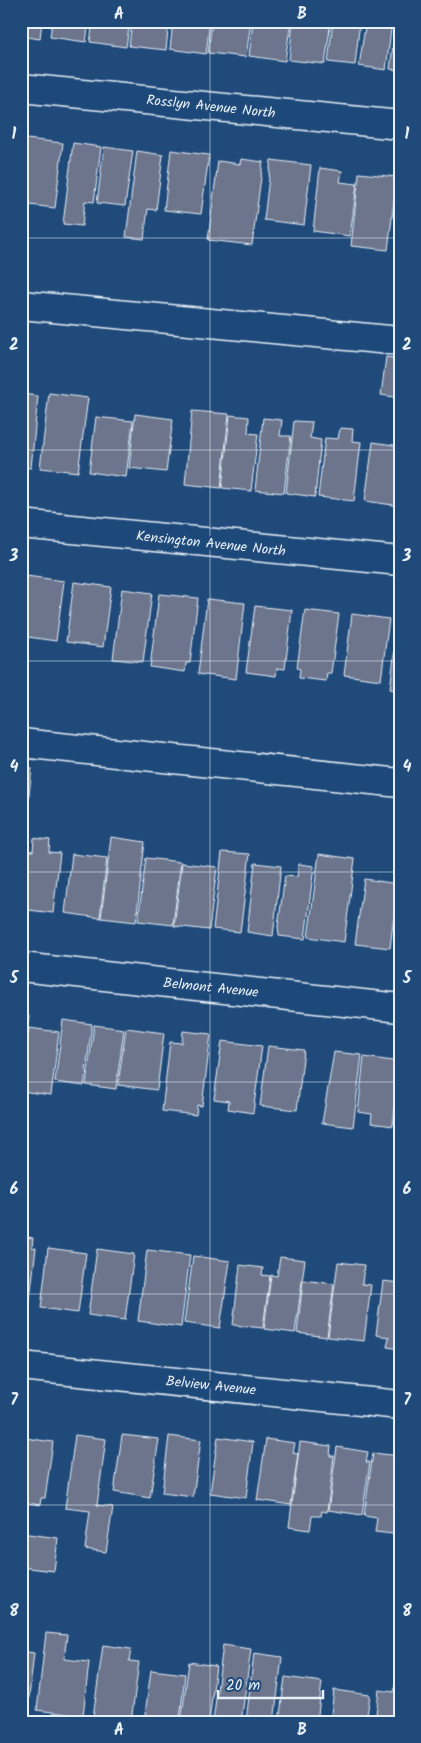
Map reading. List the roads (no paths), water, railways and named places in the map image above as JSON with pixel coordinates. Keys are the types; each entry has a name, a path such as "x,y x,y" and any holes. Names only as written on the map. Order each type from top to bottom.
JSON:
{"street":[{"name":"Rosslyn Avenue North","path":"21,88 400,125"},
{"path":"21,305 400,341"},
{"name":"Kensington Avenue North","path":"21,524 400,561"},
{"path":"21,743 400,783"},
{"name":"Belmont Avenue","path":"21,967 400,1008"},
{"name":"Belview Avenue","path":"21,1366 400,1404"}]}
